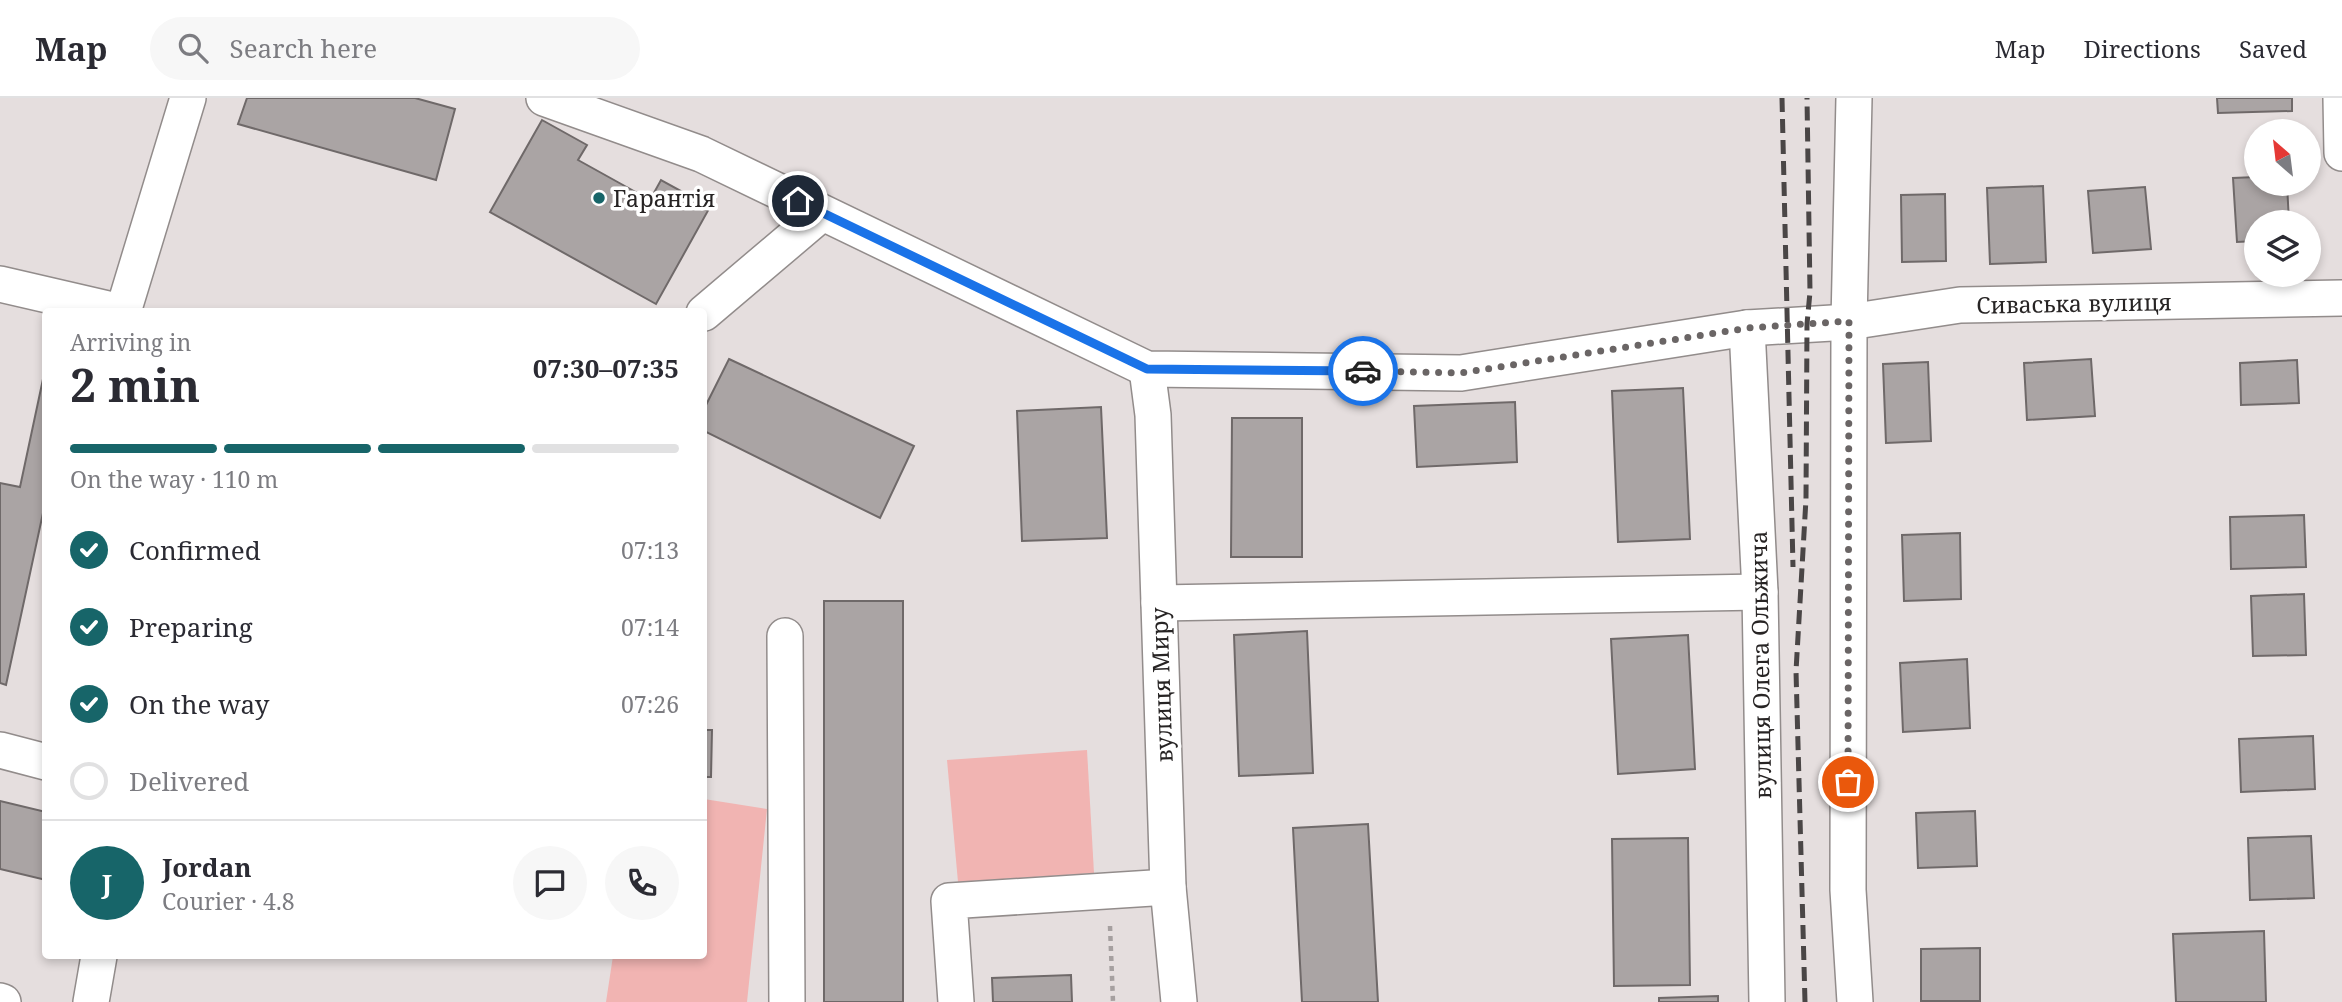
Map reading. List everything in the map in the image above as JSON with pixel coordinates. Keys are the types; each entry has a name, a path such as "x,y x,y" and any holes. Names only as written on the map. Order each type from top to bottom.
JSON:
{"street":[{"path":"123,308 188,98"},
{"path":"544,98 701,155 1147,369"},
{"path":"1854,98 1849,321 1848,890 1855,1002"},
{"path":"2341,98 2342,153"},
{"path":"707,310 822,213"},
{"path":"0,284 105,308"},
{"name":"Сиваська вулиця","path":"1147,369 1461,373 1748,328 1849,321 1959,305 2342,298"},
{"name":"вулиця Олега Ольжича","path":"1748,328 1760,592 1767,1002"},
{"name":"вулиця Миру","path":"1147,369 1153,415 1168,887 1179,1002"},
{"path":"1159,603 1760,592"},
{"path":"785,636 787,1002"},
{"path":"0,750 42,761"},
{"path":"956,1002 949,901 1168,887"},
{"path":"91,1002 98,959"}],"path":[{"path":"1108,892 1113,1002"}],"shaded area":[{"path":"1087,750 1094,873 958,882 947,760"},
{"path":"707,799 767,809 747,1002 606,1002 613,959 707,959"}],"building":[{"path":"247,98 415,98 455,109 436,180 238,124"},
{"path":"2217,98 2292,98 2292,111 2218,113"},
{"path":"542,120 587,145 578,160 650,200 661,180 710,207 656,304 490,212"},
{"path":"2233,178 2244,178 2244,196 2288,196 2288,210 2244,210 2244,242 2237,242"},
{"path":"2043,186 2046,262 1990,264 1987,188"},
{"path":"2145,187 2151,249 2093,253 2088,191"},
{"path":"1945,194 1946,261 1902,262 1901,195"},
{"path":"729,359 914,446 880,518 707,432 707,403"},
{"path":"2091,359 2095,416 2027,420 2024,363"},
{"path":"2297,360 2299,403 2241,405 2240,363"},
{"path":"1928,362 1931,441 1886,443 1883,364"},
{"path":"42,384 42,518 6,685 0,683 0,483 20,487"},
{"path":"1683,388 1690,539 1618,542 1612,391"},
{"path":"1515,402 1517,462 1417,467 1414,406"},
{"path":"1101,407 1107,538 1022,541 1017,411"},
{"path":"1232,418 1302,418 1302,557 1231,557"},
{"path":"2304,515 2306,567 2231,569 2230,517"},
{"path":"1960,533 1961,599 1904,601 1902,535"},
{"path":"2304,594 2306,655 2253,656 2251,596"},
{"path":"824,601 903,601 903,1002 824,1002"},
{"path":"1307,631 1313,773 1239,776 1234,635"},
{"path":"1688,635 1695,769 1618,774 1611,639"},
{"path":"1967,659 1970,728 1903,732 1900,663"},
{"path":"707,730 712,730 711,777 707,777"},
{"path":"2313,736 2315,789 2241,792 2239,739"},
{"path":"0,801 42,811 42,879 0,869"},
{"path":"1975,811 1977,866 1918,868 1916,813"},
{"path":"1368,824 1378,1002 1302,1002 1293,828"},
{"path":"2311,836 2314,898 2250,900 2248,838"},
{"path":"1688,838 1690,985 1614,986 1612,839"},
{"path":"2264,931 2266,1002 2176,1002 2173,934"},
{"path":"1980,948 1980,1001 1921,1001 1921,949"},
{"path":"1071,975 1072,1002 993,1002 992,978"},
{"path":"1718,996 1718,1002 1659,1002 1659,998"}],"railway":[{"path":"1782,98 1793,567"},
{"path":"1805,1002 1796,671 1806,499 1807,324 1810,292 1807,98"}],"way so far":[{"path":"1363,371 1461,373 1748,328 1849,321 1848,782"}],"place":[{"name":"Гарантія","path":"599,198"}],"route":[{"path":"798,201 1147,369 1363,371"}]}
